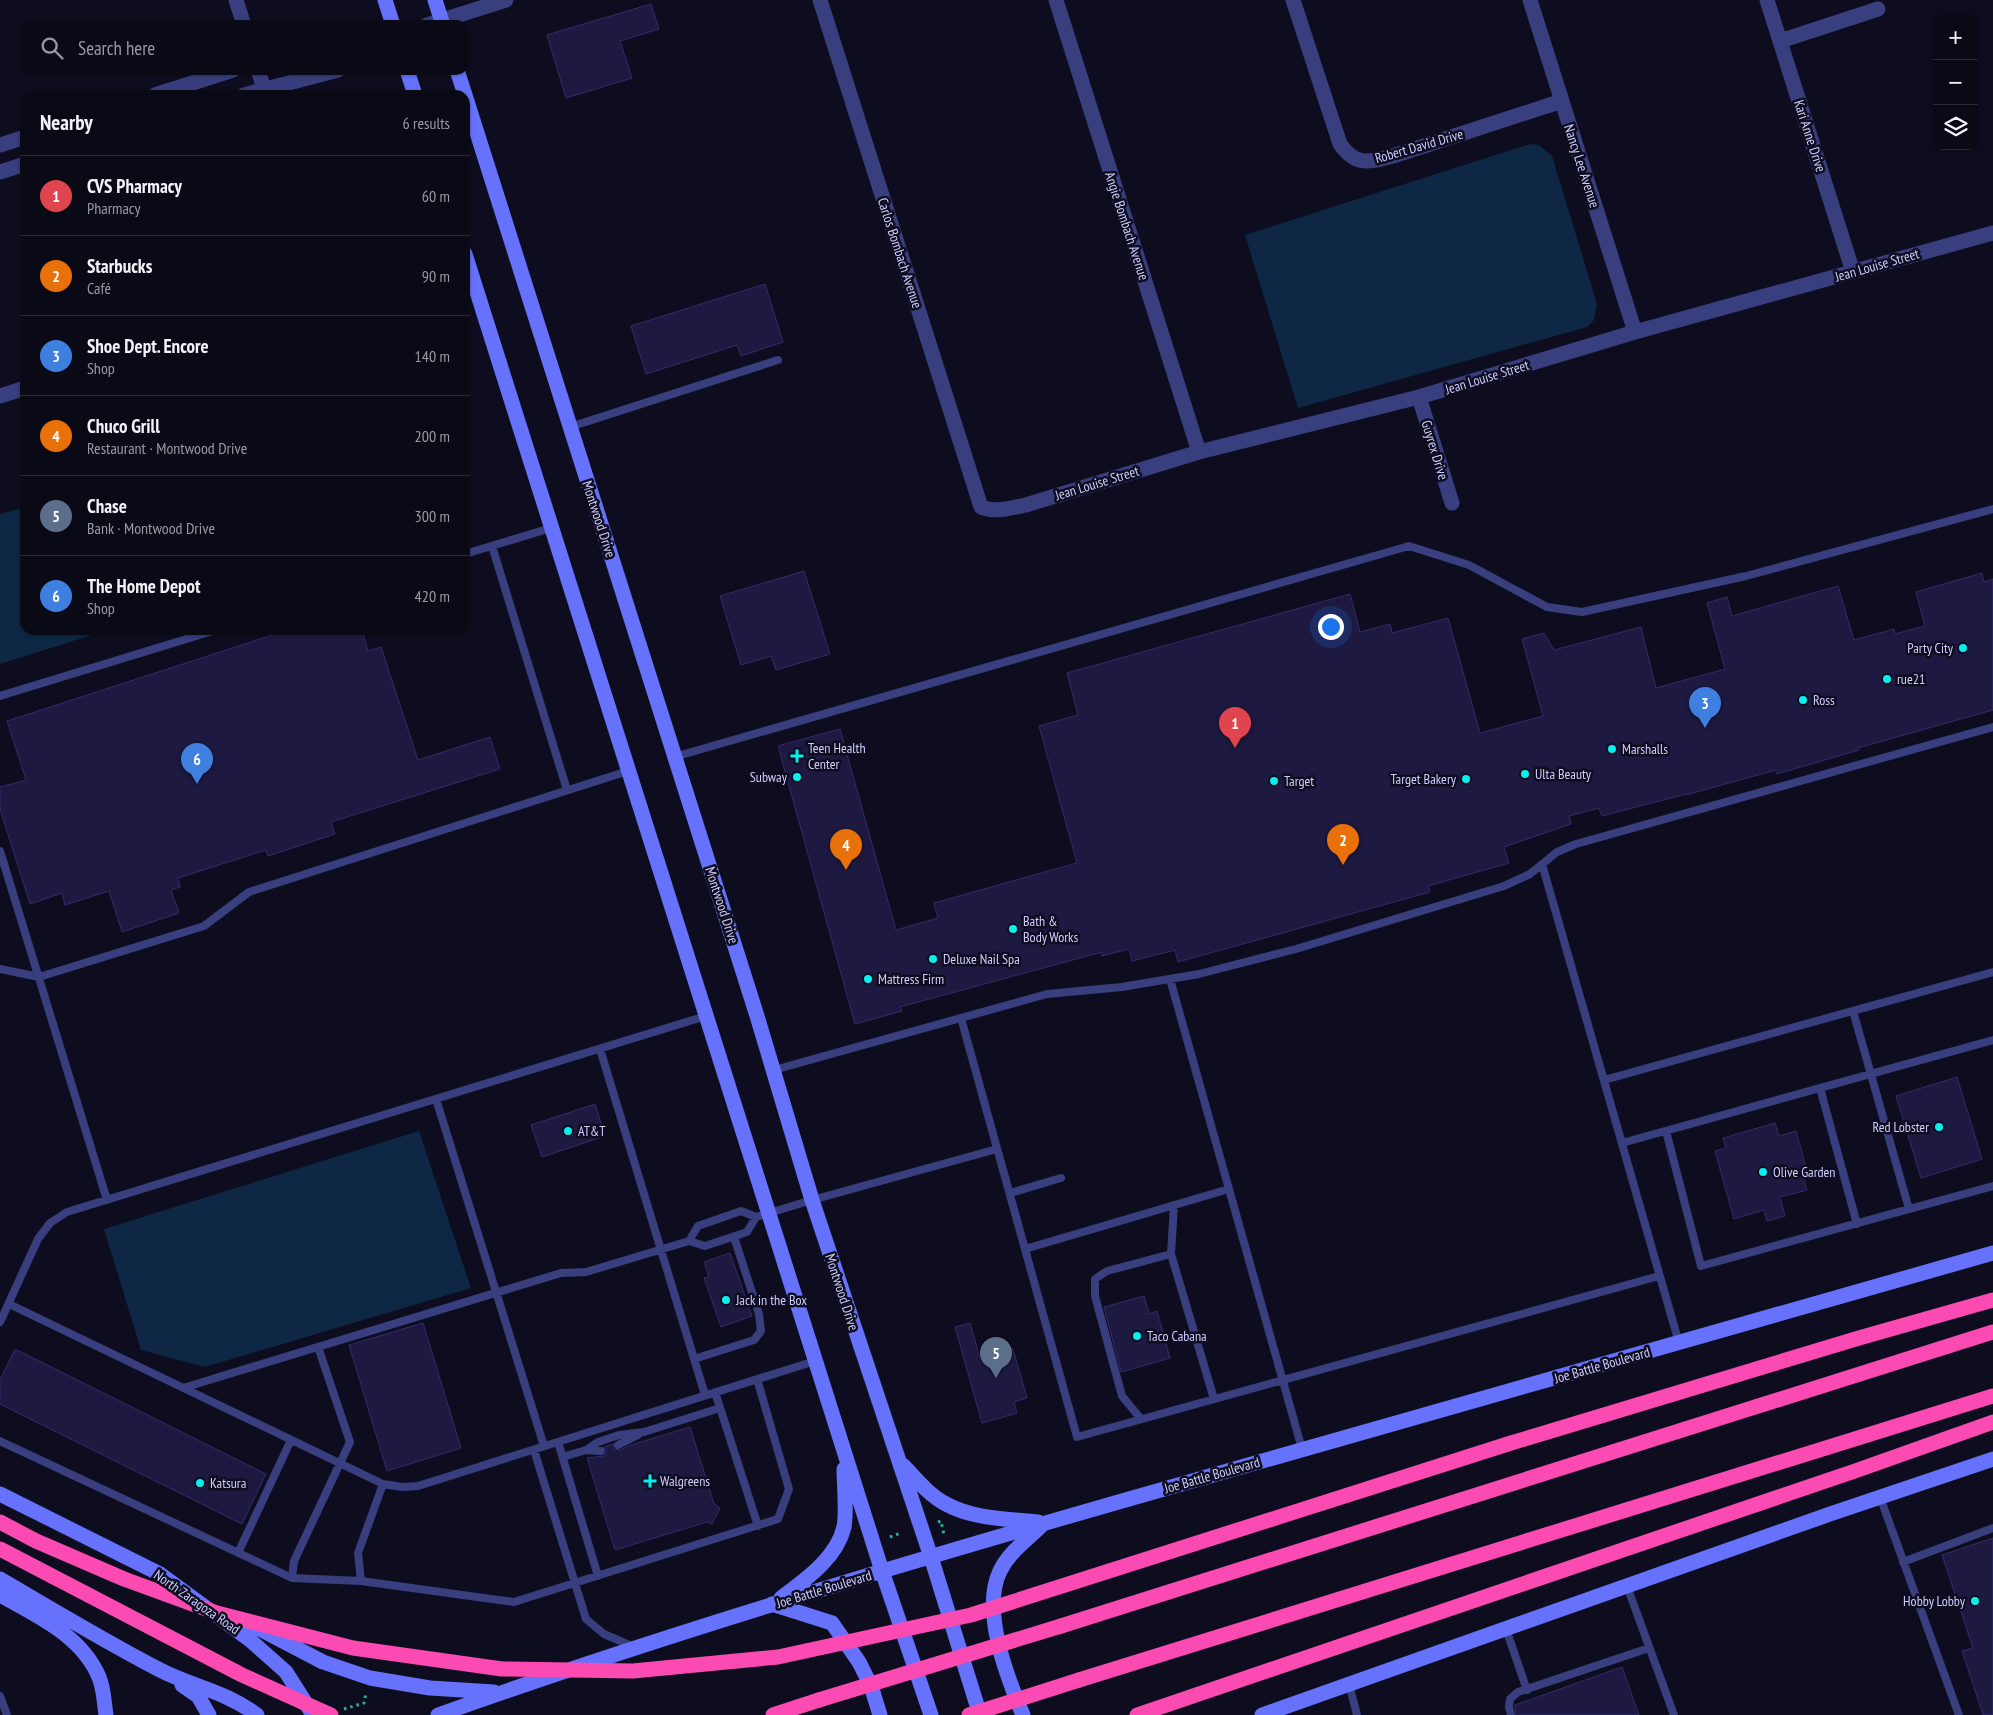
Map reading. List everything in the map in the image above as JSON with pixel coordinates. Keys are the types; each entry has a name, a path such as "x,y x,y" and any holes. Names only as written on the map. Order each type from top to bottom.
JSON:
{"highway":[{"path":"0,1522 36,1541 124,1580 207,1610 353,1648 502,1669 633,1671 778,1657 971,1615 1511,1443 1859,1338 1993,1300"},
{"path":"773,1715 1993,1332"},
{"path":"969,1715 1993,1396"},
{"path":"1137,1715 1855,1471 1993,1422"},
{"path":"0,1549 242,1675 333,1713"}],"main road":[{"path":"385,0 391,20"},
{"path":"435,0 437,20"},
{"path":"409,75 413,90"},
{"name":"Montwood Drive","path":"459,75 463,90"},
{"name":"Montwood Drive","path":"470,111 774,1070 812,1200 931,1557 980,1715"},
{"path":"470,270 706,1016 762,1215 815,1361 882,1571 931,1715"},
{"name":"Joe Battle Boulevard","path":"438,1715 636,1647 882,1571 1302,1449 1993,1254"},
{"path":"772,1604 809,1577 837,1544 844,1526 844,1452"},
{"path":"1262,1715 1993,1459"},
{"path":"898,1460 923,1487 947,1505 970,1514 1044,1523"},
{"name":"North Zaragoza Road","path":"0,1494 160,1574 250,1640 286,1672 313,1715"},
{"path":"1023,1715 994,1622 992,1608 994,1585 1000,1570 1009,1556 1044,1523"},
{"path":"160,1574 323,1662 370,1678 430,1688 501,1693"},
{"path":"0,1579 162,1671 198,1696 210,1715"},
{"path":"0,1595 50,1623 71,1639 87,1658 99,1677 106,1715"},
{"path":"772,1604 832,1623 859,1662 871,1686 880,1715"},
{"path":"162,1671 211,1689 245,1706 257,1715"}],"street":[{"path":"236,0 242,20"},
{"path":"446,20 506,0"},
{"name":"Carlos Bombach Avenue","path":"820,0 981,507"},
{"name":"Angie Bombach Avenue","path":"1056,0 1199,452"},
{"name":"Robert David Drive","path":"1293,0 1340,144 1353,158 1361,161 1372,161 1393,156 1562,101"},
{"name":"Nancy Lee Avenue","path":"1530,0 1635,332"},
{"name":"Kari Anne Drive","path":"1767,0 1853,272"},
{"path":"1780,41 1878,9"},
{"path":"171,90 217,75"},
{"path":"260,75 264,90"},
{"path":"272,90 321,75"},
{"path":"0,145 20,139"},
{"path":"0,172 20,166"},
{"name":"Jean Louise Street","path":"981,507 988,510 1026,505 1199,452 1420,397 1635,332 1993,233"},
{"path":"0,396 20,390"},
{"name":"Guyrex Drive","path":"1420,397 1452,503"}],"lane":[{"path":"570,427 778,360"},
{"path":"674,757 1409,546 1469,565 1547,607 1582,612 1746,576 1993,509"},
{"path":"470,553 551,528"},
{"path":"492,546 567,790"},
{"path":"0,696 200,635"},
{"path":"774,1070 1047,994 1122,987 1199,974 1296,950 1504,886 1530,874 1557,852 1576,844 1993,727"},
{"path":"0,969 39,978 204,926 249,892 628,771"},
{"path":"0,851 107,1200"},
{"path":"1542,864 1679,1343"},
{"path":"1604,1080 1993,972"},
{"path":"1170,979 1302,1449"},
{"path":"1853,1011 1909,1209"},
{"path":"0,1322 38,1239 50,1223 67,1212 706,1016"},
{"path":"961,1018 1077,1437 1660,1276"},
{"path":"1622,1143 1993,1040"},
{"path":"600,1049 705,1396"},
{"path":"1820,1088 1857,1224"},
{"path":"436,1099 544,1446"},
{"path":"1666,1131 1701,1266 1993,1186"},
{"path":"689,1240 698,1226 742,1211 762,1215 997,1149"},
{"path":"1010,1193 1061,1178"},
{"path":"1025,1248 1229,1189"},
{"path":"1174,1205 1171,1254 1214,1399"},
{"path":"183,1388 561,1274 586,1272 689,1240 705,1246 747,1232 762,1215"},
{"path":"694,1359 754,1340 760,1331 759,1314 734,1237"},
{"path":"1140,1420 1122,1396 1095,1296 1096,1280 1107,1271 1171,1254"},
{"path":"9,1304 383,1484 402,1487 418,1486 815,1361"},
{"path":"292,1578 294,1561 350,1442 318,1347"},
{"path":"0,1441 292,1578 362,1581 514,1602 778,1519 789,1489 757,1379"},
{"path":"715,1392 758,1526"},
{"path":"618,1445 644,1432 720,1408"},
{"path":"586,1450 598,1442 619,1435 644,1432"},
{"path":"238,1553 291,1440"},
{"path":"558,1442 598,1576"},
{"path":"534,1450 586,1619 604,1634 636,1647"},
{"path":"562,1456 586,1450 602,1451"},
{"path":"362,1581 358,1553 383,1484"},
{"path":"1880,1498 1959,1715"},
{"path":"1903,1562 1993,1528"},
{"path":"1627,1586 1674,1715"},
{"path":"1506,1629 1527,1690"},
{"path":"1511,1715 1510,1699 1518,1692 1649,1648"},
{"path":"1349,1684 1356,1715"},
{"path":"0,1696 7,1715"}],"path":[{"path":"890,1536 901,1533"},
{"path":"333,1713 364,1702 367,1689"}],"water":[{"path":"1530,144 1539,145 1552,156 1597,304 1594,320 1587,327 1298,408 1245,235"},
{"path":"20,508 20,635 92,635 0,664 0,514"},
{"path":"419,1131 471,1288 205,1367 141,1350 104,1229"}],"building":[{"path":"651,4 659,29 620,41 632,78 566,98 547,35"},
{"path":"765,284 783,342 741,356 737,345 646,374 631,326"},
{"path":"804,571 830,654 776,670 771,656 741,665 720,596"},
{"path":"1982,573 1984,582 1993,579 1993,710 1858,748 1859,750 1777,774 1776,770 1602,816 1599,808 1569,816 1571,824 1504,847 1509,863 1428,886 1430,892 1178,962 1175,950 1132,961 1129,949 1102,956 1102,952 900,1007 902,1011 855,1024 778,746 840,729 896,930 938,918 934,903 1077,863 1039,726 1078,715 1067,673 1350,594 1360,632 1390,624 1392,633 1448,618 1480,733 1543,716 1522,639 1544,633 1554,650 1641,627 1656,688 1725,669 1707,603 1727,597 1732,616 1838,586 1854,640 1894,629 1895,634 1925,626 1916,592"},
{"path":"273,635 363,635 368,651 381,647 418,760 490,737 500,769 331,822 335,834 268,856 266,850 178,878 180,887 171,890 179,913 122,932 109,891 65,905 62,893 30,904 0,809 0,787 26,780 7,721"},
{"name":"Red Lobster","path":"1957,1077 1982,1159 1921,1178 1896,1096"},
{"name":"AT&T","path":"595,1104 605,1136 542,1157 531,1125"},
{"name":"Olive Garden","path":"1775,1123 1779,1136 1796,1131 1807,1171 1802,1173 1807,1190 1780,1197 1785,1216 1767,1221 1764,1210 1734,1219 1715,1151 1726,1148 1723,1138"},
{"path":"730,1253 752,1316 721,1327 704,1278 709,1277 704,1262"},
{"name":"Taco Cabana","path":"1144,1296 1149,1314 1157,1311 1170,1358 1121,1372 1104,1307"},
{"path":"423,1323 461,1448 387,1471 349,1345"},
{"path":"970,1323 980,1358 1013,1349 1027,1398 1014,1402 1017,1413 982,1423 955,1327"},
{"path":"15,1349 266,1474 242,1524 0,1404 0,1380"},
{"name":"Walgreens","path":"690,1427 714,1504 720,1508 712,1524 707,1522 615,1550 587,1458 604,1456 607,1451 604,1447 613,1444 615,1449 620,1450"},
{"name":"Hobby Lobby","path":"1993,1538 1993,1715 1983,1715 1962,1651 1973,1648 1942,1555"},
{"path":"1622,1667 1639,1715 1516,1715 1515,1705"}],"place":[{"name":"Party City","path":"1963,648"},
{"name":"rue21","path":"1887,679"},
{"name":"Ross","path":"1803,700"},
{"name":"Shoe Dept. Encore","path":"1705,728"},
{"name":"CVS Pharmacy","path":"1235,748"},
{"name":"Marshalls","path":"1612,749"},
{"name":"Teen Health Center","path":"797,756"},
{"name":"Ulta Beauty","path":"1525,774"},
{"name":"Subway","path":"797,777"},
{"name":"Target Bakery","path":"1466,779"},
{"name":"Target","path":"1274,781"},
{"name":"The Home Depot","path":"197,784"},
{"name":"Starbucks","path":"1343,865"},
{"name":"Chuco Grill","path":"846,870"},
{"name":"Bath & Body Works","path":"1013,929"},
{"name":"Deluxe Nail Spa","path":"933,959"},
{"name":"Mattress Firm","path":"868,979"},
{"name":"Red Lobster","path":"1939,1127"},
{"name":"AT&T","path":"568,1131"},
{"name":"Olive Garden","path":"1763,1172"},
{"name":"Jack in the Box","path":"726,1300"},
{"name":"Taco Cabana","path":"1137,1336"},
{"name":"Chase","path":"996,1378"},
{"name":"Walgreens","path":"650,1481"},
{"name":"Katsura","path":"200,1483"},
{"name":"Hobby Lobby","path":"1975,1601"}]}
